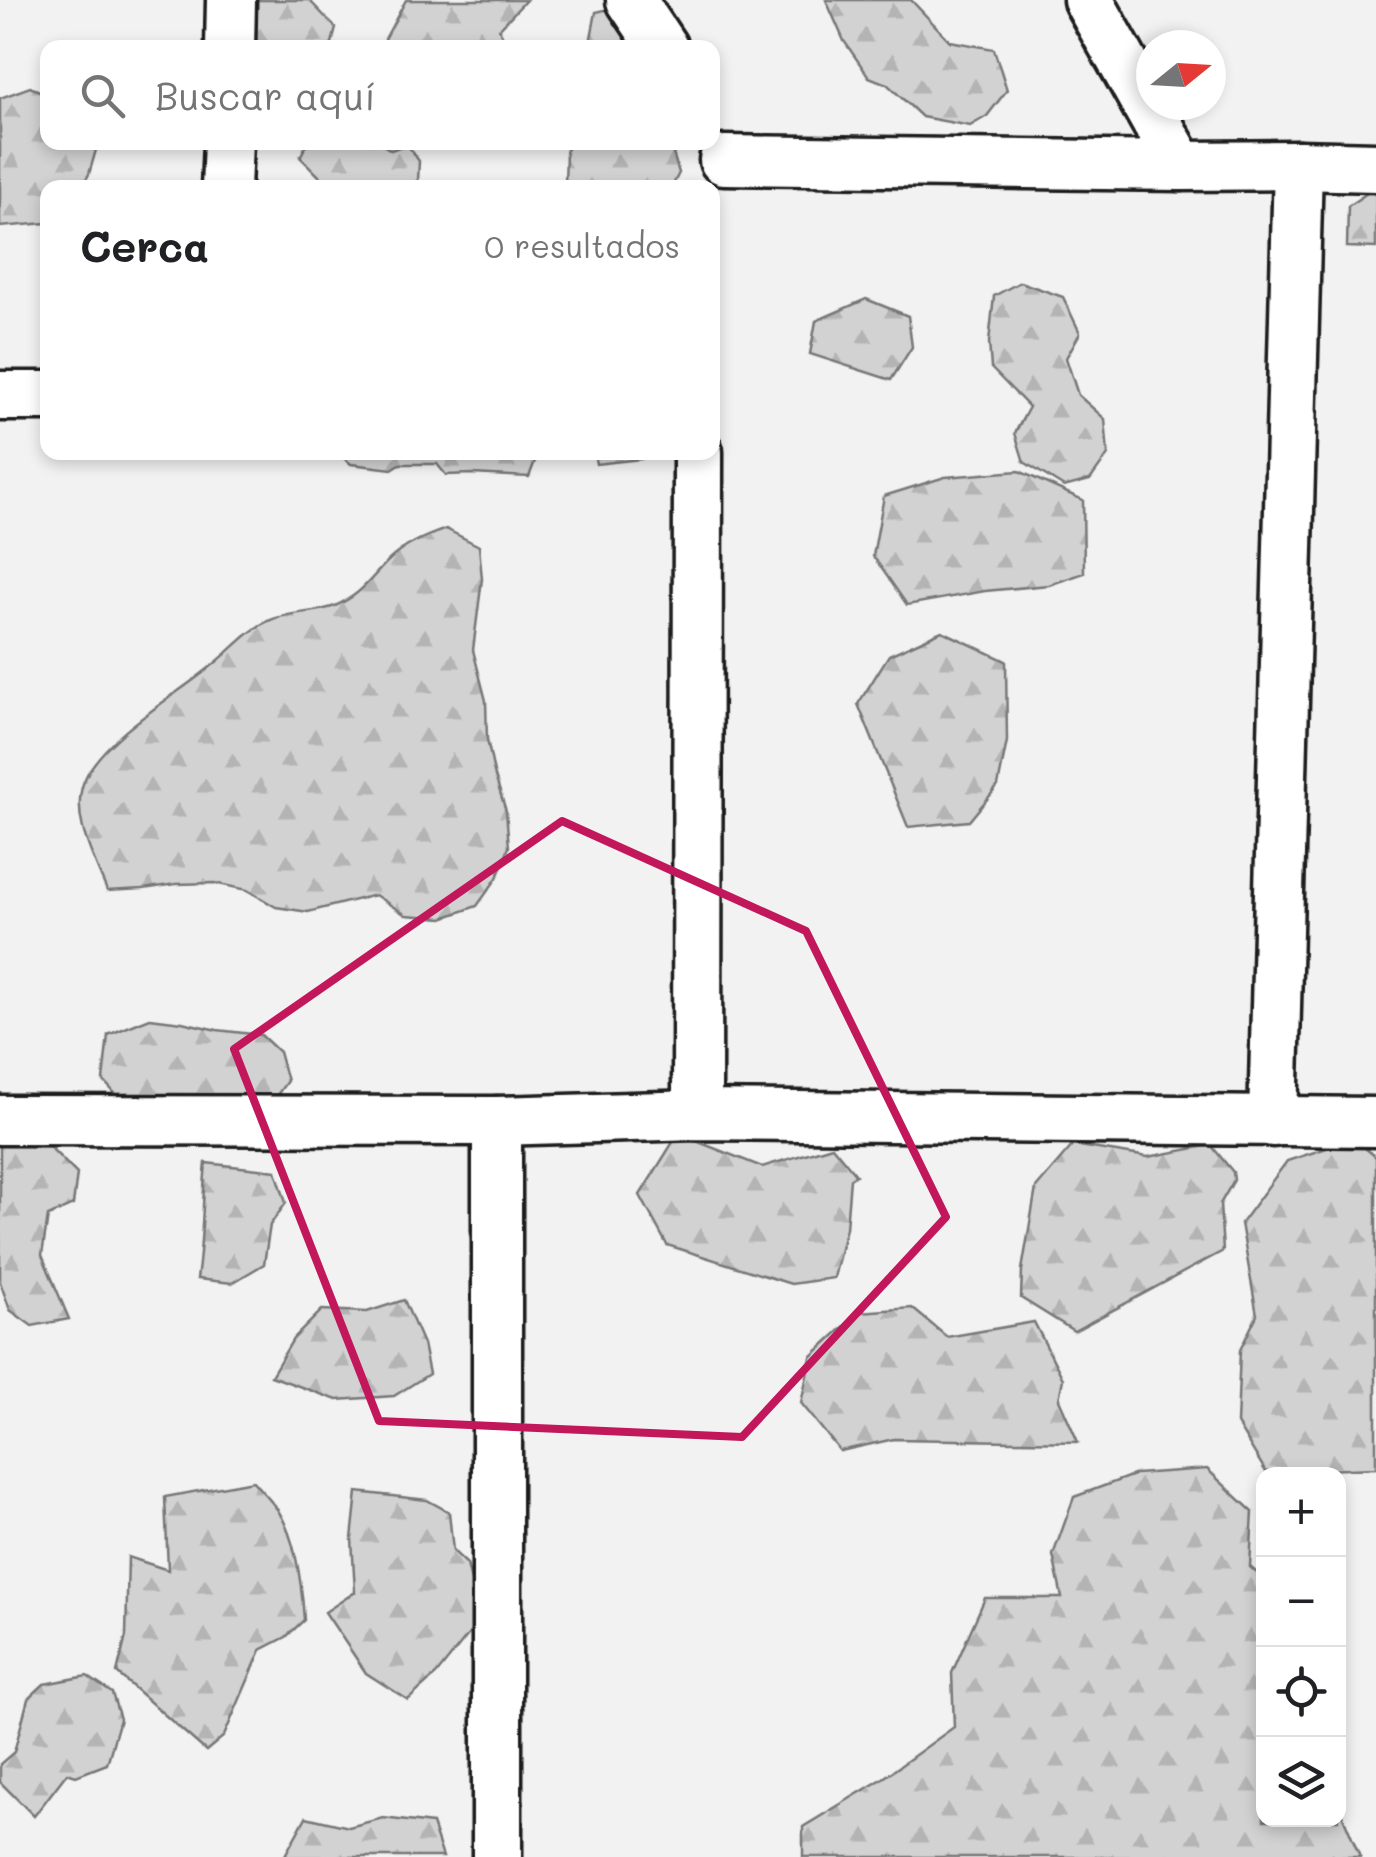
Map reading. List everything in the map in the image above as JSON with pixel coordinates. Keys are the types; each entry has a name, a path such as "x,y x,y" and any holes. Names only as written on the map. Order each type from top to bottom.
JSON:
{"street":[{"path":"230,40 232,0"},
{"path":"631,0 658,40"},
{"path":"1088,0 1181,166"},
{"path":"226,180 228,150"},
{"path":"716,163 1376,167"},
{"path":"1272,1122 1298,164"},
{"path":"0,396 40,396"},
{"path":"697,1115 698,460"},
{"path":"0,1120 497,1121 697,1115 1376,1122"},
{"path":"497,1121 497,1857"}],"highlighted area":[{"path":"562,821 806,931 946,1217 742,1437 379,1421 234,1049"}],"green space":[{"path":"239,0 309,0 336,28 333,40 242,40"},
{"path":"406,0 526,0 499,29 504,40 385,39"},
{"path":"826,0 911,0 950,41 994,49 1007,90 987,116 970,126 922,117 887,84 869,77 844,41"},
{"path":"618,7 668,40 591,40 596,12"},
{"path":"30,87 40,91 40,150 96,150 86,180 40,180 40,224 0,227 0,98"},
{"path":"304,150 411,150 419,161 418,180 320,180 300,157"},
{"path":"566,150 672,150 679,173 676,180 565,180"},
{"path":"1376,187 1376,248 1347,247 1348,206"},
{"path":"1020,282 1063,297 1080,333 1066,358 1078,395 1105,419 1108,455 1090,480 1064,487 1024,462 1015,433 1029,407 991,368 989,342 994,296"},
{"path":"866,299 908,316 912,347 891,380 810,354 816,321"},
{"path":"346,460 535,460 529,477 446,475 437,464 400,464 392,469 351,464"},
{"path":"595,460 632,460 596,464"},
{"path":"1019,471 1083,500 1084,573 1049,585 907,605 873,556 884,496 945,477"},
{"path":"446,529 479,546 482,579 473,650 486,701 487,739 506,811 509,847 497,878 477,906 443,918 406,915 375,895 308,912 276,907 247,890 214,883 107,891 85,837 80,795 93,765 107,749 260,625 292,614 327,609 344,601 400,551"},
{"path":"942,631 1006,661 1007,741 998,786 969,821 908,827 858,704 889,655"},
{"path":"150,1018 261,1035 279,1052 287,1081 277,1095 245,1113 120,1099 103,1080 108,1035"},
{"path":"678,1134 762,1167 832,1146 856,1175 850,1179 846,1228 834,1278 791,1284 667,1245 640,1195"},
{"path":"1354,1139 1376,1157 1376,1468 1263,1467 1237,1424 1240,1350 1257,1315 1241,1223 1287,1161"},
{"path":"0,1143 49,1146 77,1174 73,1205 48,1216 42,1255 69,1319 32,1326 10,1310 0,1282"},
{"path":"1073,1145 1148,1157 1211,1145 1233,1172 1234,1180 1220,1204 1223,1251 1074,1331 1021,1298 1036,1188"},
{"path":"206,1163 276,1171 286,1203 270,1225 264,1264 232,1283 197,1279"},
{"path":"404,1300 423,1344 429,1374 394,1396 337,1400 271,1376 293,1339 322,1310 367,1312"},
{"path":"912,1308 947,1337 1034,1322 1063,1379 1059,1399 1078,1442 894,1439 840,1451 801,1403 811,1357 860,1312"},
{"path":"1207,1469 1253,1512 1250,1567 1256,1572 1256,1827 1346,1827 1346,1824 1360,1857 803,1857 803,1827 882,1779 954,1727 952,1673 985,1598 1062,1598 1053,1555 1074,1497 1136,1474"},
{"path":"253,1481 279,1512 290,1536 304,1620 286,1637 261,1650 224,1736 206,1751 117,1673 126,1636 128,1557 168,1570 165,1497"},
{"path":"357,1492 427,1500 449,1512 453,1551 467,1564 480,1620 436,1675 408,1700 366,1673 325,1612 355,1592 352,1539"},
{"path":"87,1676 112,1693 120,1719 107,1764 76,1776 67,1773 34,1816 0,1782 0,1764 14,1752 28,1699 44,1684"},
{"path":"306,1817 349,1827 383,1818 432,1824 443,1857 284,1857"}]}
